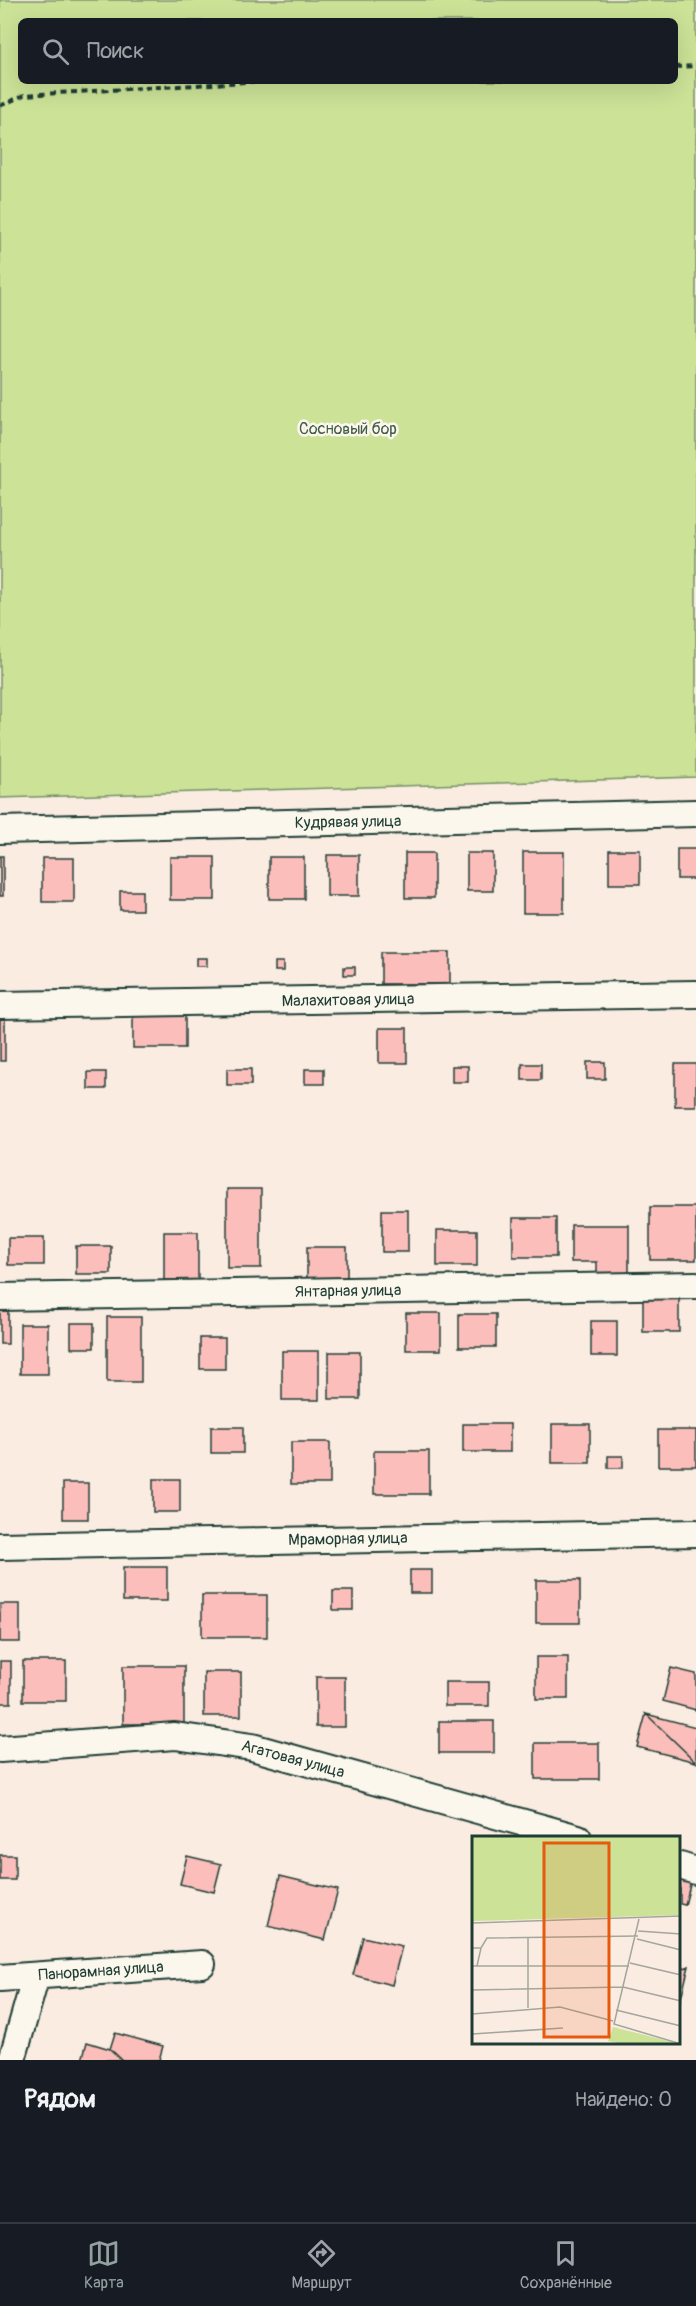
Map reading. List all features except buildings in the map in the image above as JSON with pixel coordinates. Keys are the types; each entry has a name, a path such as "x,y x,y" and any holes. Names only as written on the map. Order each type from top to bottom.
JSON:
{"street":[{"name":"Кудрявая улица","path":"0,830 696,813"},
{"name":"Малахитовая улица","path":"0,1005 696,994"},
{"name":"Янтарная улица","path":"0,1297 696,1285"},
{"name":"Мраморная улица","path":"0,1546 696,1533"},
{"name":"Агатовая улица","path":"0,1749 175,1737 214,1740 252,1747 571,1836"},
{"path":"681,1866 696,1871"},
{"name":"Панорамная улица","path":"0,1978 202,1964"},
{"path":"12,2060 36,1976"}],"path":[{"path":"678,67 696,66"},
{"path":"0,106 24,95 213,84"}],"green space":[{"name":"Сосновый бор","path":"0,0 696,0 696,777 0,798"}]}
